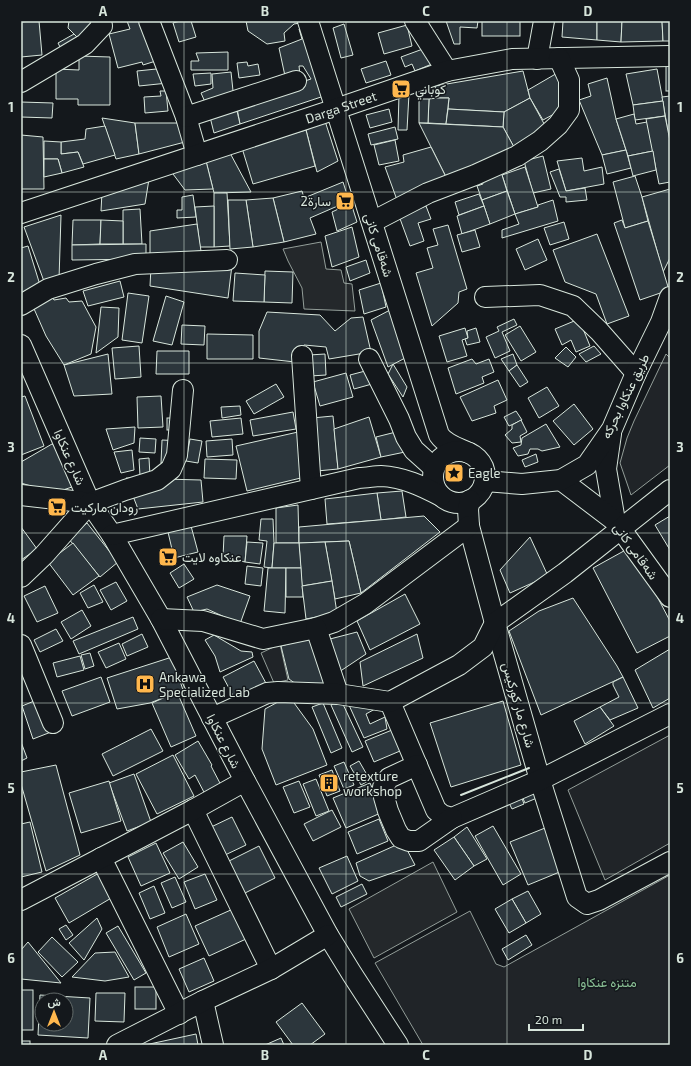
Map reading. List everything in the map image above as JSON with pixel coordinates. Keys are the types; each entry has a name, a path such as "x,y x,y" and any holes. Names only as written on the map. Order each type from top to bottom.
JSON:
{"street":[{"path":"21,82 85,44 102,26 101,21"},
{"path":"149,21 186,117 197,155"},
{"name":"شەقامی کانی","path":"308,21 439,434 448,443 469,453"},
{"path":"415,21 447,71"},
{"path":"536,59 544,21"},
{"name":"Darga Street","path":"21,213 447,71 512,59 670,56"},
{"path":"372,222 428,193 475,175 517,156 540,141 558,125 569,110 569,80 559,58"},
{"path":"186,117 296,81"},
{"path":"21,305 48,289 134,264 227,260"},
{"path":"485,297 540,295 573,306 599,331 636,374"},
{"name":"طريق عنكاوا بحركه","path":"561,480 587,465 612,429 661,322 670,297"},
{"name":"شارع عنكاوا","path":"21,345 90,503 112,536 161,620 328,935 398,1045"},
{"path":"302,356 311,489"},
{"path":"369,359 400,419 406,437 414,450 434,468"},
{"path":"21,494 90,503 157,480 171,469 177,455 183,390"},
{"path":"612,429 606,469 618,525"},
{"path":"112,536 359,478 380,476 399,478 420,486 448,500 463,502 470,500 477,495 482,488 485,481 482,464 469,453 453,451 446,453 437,462 432,475 436,490 441,496"},
{"path":"485,481 522,484 561,480"},
{"name":"شەقامی کانی","path":"561,480 618,525 670,597"},
{"path":"212,718 266,693 338,694 390,702 459,665 483,647 495,623 565,573 618,525 670,490"},
{"name":"شارع مار كوركيس","path":"470,500 468,509 469,526 495,623 540,780 577,897 587,904 599,900 670,862"},
{"path":"21,577 44,555 90,503"},
{"path":"161,620 203,621 263,639 316,628 334,622 365,604 469,526"},
{"path":"316,628 338,694"},
{"path":"21,645 54,722"},
{"path":"390,702 436,810 442,815 452,818"},
{"path":"417,765 389,778 383,787 388,811 396,830 401,838 409,841 420,841 452,818 540,780 670,714"},
{"path":"21,900 193,810 245,781"},
{"path":"193,810 271,968"},
{"path":"101,858 179,1014"},
{"path":"117,1045 271,968 328,935"},
{"path":"203,1001 213,1045"}],"green space":[{"path":"666,354 670,358 670,465 631,495 620,463 627,438 634,421"},
{"path":"280,644 288,680 274,683 261,653"},
{"path":"670,735 670,843 605,880 568,790"},
{"name":"متنزه عنكاوا","path":"670,875 670,1045 423,1045 375,963 470,911 496,964 504,967"}],"shaded area":[{"path":"321,242 326,269 341,270 344,283 352,284 355,311 304,309 302,288 283,249"},
{"path":"433,862 457,912 374,958 349,909"}],"building":[{"path":"39,21 42,55 21,57 21,22"},
{"path":"69,21 111,21 80,40 68,28"},
{"path":"127,21 146,21 159,60 143,65 142,62 118,68 109,34 130,29"},
{"path":"180,21 191,21 196,37 179,42 173,23"},
{"path":"246,21 299,21 300,23 294,24 284,33 285,41 267,44 248,31"},
{"path":"446,21 478,21 477,28 460,27 460,44 454,44"},
{"path":"482,21 520,21 520,36 482,36"},
{"path":"563,21 597,21 597,40 562,37"},
{"path":"597,21 622,21 621,42 597,40"},
{"path":"622,21 662,21 663,41 621,42"},
{"path":"662,21 670,21 670,41 663,41"},
{"path":"344,24 353,55 341,58 333,28"},
{"path":"407,25 412,46 384,54 378,33"},
{"path":"304,28 324,96 240,124 236,103 311,79 303,66 299,66 300,75 285,76 279,48 302,39 299,29"},
{"path":"74,34 80,40 62,51 58,43"},
{"path":"431,46 444,59 415,71 412,64 405,67 401,57"},
{"path":"228,52 228,70 191,70 191,61 199,61 196,53"},
{"path":"79,56 110,57 110,105 78,105 78,99 56,99 56,69 79,70"},
{"path":"386,61 391,75 366,83 361,69"},
{"path":"247,62 248,66 258,64 260,75 239,78 237,63"},
{"path":"666,63 670,63 670,91 666,91"},
{"path":"166,68 168,83 139,86 137,71"},
{"path":"657,69 663,101 633,105 626,74"},
{"path":"523,71 530,98 504,112 448,109 449,98 437,98 435,86"},
{"path":"231,72 234,100 205,102 201,93 213,88 212,74"},
{"path":"559,72 567,107 543,120 530,98 528,90"},
{"path":"211,73 211,84 195,86 193,74"},
{"path":"607,78 616,119 626,150 602,155 579,100 591,96 588,84"},
{"path":"160,91 166,91 168,111 145,113 144,97 161,96"},
{"path":"399,94 409,94 407,130 398,130"},
{"path":"670,96 670,137 669,137 662,97"},
{"path":"449,98 446,124 428,123 429,99"},
{"path":"530,98 548,131 515,149 503,127 504,112"},
{"path":"419,99 429,99 428,123 419,123"},
{"path":"663,101 665,116 635,120 633,105"},
{"path":"21,102 53,103 52,118 21,117"},
{"path":"389,109 392,122 370,128 366,115"},
{"path":"448,109 504,112 503,127 446,124"},
{"path":"237,111 240,124 214,133 210,117"},
{"path":"634,114 636,124 647,122 653,151 628,156 616,119"},
{"path":"665,116 670,141 670,182 659,184 646,119"},
{"path":"102,118 135,123 139,154 116,159"},
{"path":"325,121 338,161 317,172 306,130"},
{"path":"135,123 180,123 185,142 139,154"},
{"path":"419,123 503,127 515,149 449,183"},
{"path":"105,126 115,155 83,164 78,152 61,154 61,142 85,139 86,129"},
{"path":"395,127 398,139 371,145 368,134"},
{"path":"306,130 315,166 253,184 242,148"},
{"path":"21,135 43,137 44,189 21,189"},
{"path":"395,140 399,161 379,165 374,145"},
{"path":"44,141 61,142 61,154 78,152 84,167 62,173 58,159 44,159"},
{"path":"431,147 449,183 397,200 385,167 404,162 403,155"},
{"path":"626,150 631,168 607,174 602,155"},
{"path":"653,151 656,170 633,176 628,156"},
{"path":"230,153 251,192 214,193 206,161"},
{"path":"543,156 551,189 533,193 524,161"},
{"path":"205,157 213,189 185,190 170,170"},
{"path":"582,158 584,171 602,167 604,184 566,191 557,161"},
{"path":"44,159 58,159 62,173 44,177"},
{"path":"525,167 538,207 515,214 502,175"},
{"path":"559,169 566,191 585,188 587,200 566,202 566,197 560,197 550,172"},
{"path":"499,170 507,191 482,200 477,186 483,184 480,176"},
{"path":"635,176 648,221 625,228 613,182"},
{"path":"149,179 145,204 101,211 102,192"},
{"path":"343,182 349,201 310,218 316,234 284,242 273,198 302,191 304,198"},
{"path":"670,189 670,258 663,272 642,197"},
{"path":"507,191 515,214 490,224 482,200"},
{"path":"214,193 227,193 230,246 214,247"},
{"path":"479,194 484,206 459,215 455,202"},
{"path":"193,195 196,217 177,218 177,210 182,210 182,197"},
{"path":"273,198 284,242 253,247 246,200"},
{"path":"228,200 246,200 253,247 230,249"},
{"path":"553,200 558,221 502,238 502,230 519,224 515,214 538,207 538,205"},
{"path":"351,203 357,222 337,231 332,212"},
{"path":"214,206 214,247 200,247 195,207"},
{"path":"426,206 431,219 418,223 424,241 410,246 399,216"},
{"path":"484,206 490,224 462,234 457,216"},
{"path":"140,209 142,244 123,244 123,210"},
{"path":"61,215 59,280 45,284 24,227"},
{"path":"73,220 101,220 100,244 72,245"},
{"path":"101,220 123,221 123,244 100,244"},
{"path":"622,220 625,228 648,221 669,290 640,300 614,223"},
{"path":"564,222 569,239 550,245 544,228"},
{"path":"197,224 201,251 150,255 150,231"},
{"path":"448,225 467,289 459,292 458,303 432,326 416,273 433,268 427,248 438,245 433,229"},
{"path":"352,227 359,257 332,267 325,236"},
{"path":"475,230 480,247 462,252 457,235"},
{"path":"597,234 629,316 607,324 596,294 565,282 553,250"},
{"path":"538,239 547,260 525,270 516,249"},
{"path":"146,244 146,259 72,260 72,245"},
{"path":"28,246 40,285 21,295 21,248"},
{"path":"366,260 370,273 350,281 346,267"},
{"path":"232,265 228,298 150,286 151,267"},
{"path":"265,271 293,272 292,303 264,302"},
{"path":"235,273 265,275 264,302 233,301"},
{"path":"120,281 124,297 88,306 83,291"},
{"path":"381,283 386,307 364,314 359,290"},
{"path":"128,293 149,296 142,343 122,340"},
{"path":"51,295 54,300 66,298 69,302 82,301 96,327 91,354 64,365 46,336 31,302"},
{"path":"166,296 184,302 172,345 153,341"},
{"path":"101,307 119,308 118,337 96,353"},
{"path":"390,310 407,357 388,367 371,320"},
{"path":"267,312 320,315 335,331 351,318 363,317 371,352 329,359 326,347 304,345 295,362 259,358 259,331"},
{"path":"514,319 517,325 502,332 510,351 495,358 486,337 499,331 497,327"},
{"path":"579,319 590,346 576,352 571,340 562,345 555,329"},
{"path":"182,325 205,326 204,345 181,344"},
{"path":"520,326 536,352 521,361 505,335"},
{"path":"465,328 468,338 462,340 467,356 447,362 439,336"},
{"path":"476,328 480,342 467,345 465,339 468,338 467,331"},
{"path":"207,334 253,335 253,359 207,359"},
{"path":"139,346 141,377 115,379 112,348"},
{"path":"594,346 601,354 586,362 579,354"},
{"path":"566,347 576,357 568,367 555,358"},
{"path":"157,351 189,351 189,374 156,374"},
{"path":"108,354 112,394 74,396 64,365"},
{"path":"325,354 326,375 310,376 309,355"},
{"path":"513,354 517,365 509,371 501,359"},
{"path":"472,359 476,364 489,359 494,372 482,377 484,383 456,394 448,368"},
{"path":"393,364 407,387 403,397 388,374"},
{"path":"517,365 528,382 520,387 509,371"},
{"path":"369,370 372,384 354,389 350,375"},
{"path":"346,373 353,397 320,406 313,382"},
{"path":"498,380 507,400 494,406 496,413 472,421 460,397"},
{"path":"276,384 284,397 254,414 246,401"},
{"path":"547,387 559,406 539,418 528,398"},
{"path":"25,396 44,446 21,455 21,397"},
{"path":"161,396 163,427 138,428 137,397"},
{"path":"574,404 593,429 574,445 553,421"},
{"path":"240,406 241,415 222,418 221,407"},
{"path":"516,411 522,420 509,426 504,417"},
{"path":"293,412 296,429 253,436 250,420"},
{"path":"333,416 338,469 317,471 312,418"},
{"path":"369,417 381,457 338,469 334,429"},
{"path":"167,418 179,418 179,430 167,430"},
{"path":"241,418 243,434 212,437 210,421"},
{"path":"521,420 527,432 520,436 521,442 512,443 505,435 512,429 512,425"},
{"path":"546,424 560,447 542,451 538,449 530,449 528,454 518,456 513,448 521,445 522,438"},
{"path":"135,427 134,443 113,450 106,429"},
{"path":"400,431 405,452 381,457 376,437"},
{"path":"298,432 309,476 247,491 236,446"},
{"path":"140,438 156,439 155,453 139,452"},
{"path":"190,439 202,441 198,463 186,461"},
{"path":"232,439 233,455 207,457 206,441"},
{"path":"162,440 182,441 181,463 161,463"},
{"path":"52,444 62,450 78,485 54,493 21,483 21,462"},
{"path":"132,450 134,470 121,473 114,452"},
{"path":"536,454 538,462 525,467 522,460"},
{"path":"149,458 150,476 140,476 139,459"},
{"path":"205,459 237,460 236,479 204,478"},
{"path":"126,478 201,480 203,502 138,509"},
{"path":"402,491 406,517 381,520 377,493"},
{"path":"377,493 381,520 327,524 325,499"},
{"path":"298,505 299,543 276,543 276,508"},
{"path":"424,516 440,532 361,593 349,541 299,543 299,527"},
{"path":"670,516 670,550 655,525"},
{"path":"261,519 273,519 274,543 272,568 264,567 267,541 259,540"},
{"path":"87,523 118,562 100,577 68,538"},
{"path":"191,526 198,552 174,558 168,532"},
{"path":"21,527 37,549 21,560"},
{"path":"224,536 247,536 245,562 223,557"},
{"path":"530,537 548,576 510,593 500,570"},
{"path":"349,541 361,593 335,599 325,542"},
{"path":"247,542 263,543 260,564 245,562"},
{"path":"325,542 332,581 302,586 299,543"},
{"path":"73,543 99,576 73,595 48,562"},
{"path":"274,543 299,543 301,568 272,568"},
{"path":"631,547 670,621 670,636 637,653 593,568"},
{"path":"184,564 194,579 179,588 170,573"},
{"path":"247,566 263,568 261,586 245,584"},
{"path":"268,568 286,568 285,613 264,611"},
{"path":"286,568 301,568 303,597 286,597"},
{"path":"332,581 337,613 306,619 302,586"},
{"path":"116,582 127,601 111,610 100,590"},
{"path":"94,585 103,602 88,608 80,593"},
{"path":"217,585 250,596 240,624 207,609 194,612 187,597"},
{"path":"45,586 58,613 37,622 24,596"},
{"path":"405,594 420,624 370,650 357,621"},
{"path":"573,598 623,677 541,715 509,631 539,611"},
{"path":"82,610 91,626 71,639 61,622"},
{"path":"133,617 138,629 79,654 73,641"},
{"path":"56,629 63,641 40,652 34,640"},
{"path":"357,632 366,654 339,672 330,639"},
{"path":"142,634 148,647 127,656 122,644"},
{"path":"417,634 423,658 363,686 360,662"},
{"path":"214,635 241,651 252,652 253,657 220,672 215,656 205,640"},
{"path":"317,636 332,689 307,692 289,679 281,646"},
{"path":"119,643 126,659 106,668 98,652"},
{"path":"670,649 670,698 653,708 635,670"},
{"path":"90,653 94,666 85,669 81,655"},
{"path":"80,656 84,670 57,677 53,663"},
{"name":"Ankawa Specialized Lab","path":"172,657 183,690 150,703 117,709 107,678"},
{"path":"254,661 268,687 237,703 223,677"},
{"path":"101,677 110,702 72,716 62,691"},
{"path":"623,677 638,708 610,720 600,707 619,697 613,682"},
{"path":"177,692 196,736 171,747 152,703"},
{"path":"289,696 313,729 327,765 276,785 262,749 265,709"},
{"path":"39,699 51,732 33,739 22,706"},
{"path":"341,700 363,747 352,752 331,705"},
{"path":"503,701 521,765 451,787 430,723"},
{"path":"323,703 342,748 331,753 312,707"},
{"path":"348,703 375,709 366,714 370,724 385,717 387,729 364,738"},
{"path":"600,707 614,726 585,744 574,721"},
{"path":"151,729 163,751 113,776 102,754"},
{"path":"392,730 400,751 374,762 365,741"},
{"path":"198,741 212,765 211,766 222,787 206,796 195,775 189,779 175,755"},
{"path":"21,742 27,758 21,761"},
{"path":"173,755 194,796 157,814 136,774"},
{"path":"359,761 370,780 361,785 350,766"},
{"path":"344,762 354,785 344,789 334,766"},
{"path":"56,765 80,855 46,871 21,784 21,772"},
{"name":"retexture workshop","path":"332,770 340,791 327,796 319,775"},
{"path":"134,774 151,822 127,831 109,783"},
{"path":"316,779 329,811 316,816 303,784"},
{"path":"109,781 121,821 81,833 69,793"},
{"path":"299,781 310,807 294,813 283,787"},
{"path":"370,783 383,812 346,828 333,798"},
{"path":"540,785 544,795 525,803 520,792"},
{"path":"521,796 524,804 512,809 508,801"},
{"path":"332,810 341,827 313,841 304,824"},
{"path":"232,817 246,845 223,856 209,828"},
{"path":"379,819 388,841 357,854 348,832"},
{"path":"30,822 42,872 21,877 21,824"},
{"path":"493,826 521,874 503,885 475,836"},
{"path":"467,827 487,859 474,866 454,837"},
{"path":"545,828 562,871 528,885 510,842"},
{"path":"454,837 474,866 455,880 434,850"},
{"path":"183,842 198,867 179,879 163,853"},
{"path":"403,842 415,865 369,881 360,876 356,863"},
{"path":"156,843 170,873 141,886 128,857"},
{"path":"259,846 275,878 243,894 227,862"},
{"path":"347,856 358,881 332,894 319,868"},
{"path":"99,873 113,897 69,923 55,898"},
{"path":"205,874 217,900 195,909 184,882"},
{"path":"175,877 186,902 172,908 161,883"},
{"path":"362,884 367,894 341,907 336,897"},
{"path":"154,886 165,913 150,919 139,893"},
{"path":"528,891 541,914 526,923 512,899"},
{"path":"512,899 526,923 509,933 495,909"},
{"path":"233,909 246,939 209,956 195,926"},
{"path":"186,914 199,944 169,957 157,927"},
{"path":"97,918 102,929 84,960 69,943"},
{"path":"66,925 73,935 66,940 59,929"},
{"path":"118,926 146,973 134,980 106,933"},
{"path":"526,935 532,945 508,960 502,949"},
{"path":"52,937 78,962 62,977 38,952"},
{"path":"28,942 61,983 21,979 21,950"},
{"path":"115,952 129,977 105,981 72,977 95,953"},
{"path":"204,958 214,981 189,992 179,969"},
{"path":"135,987 156,987 156,1009 135,1009"},
{"path":"21,990 33,990 33,1030 21,1030"},
{"path":"96,993 125,993 124,1022 95,1021"},
{"path":"74,997 90,998 88,1038 38,1035 38,1032 74,1032"},
{"path":"302,1003 325,1034 310,1045 293,1045 276,1022"},
{"path":"196,1034 198,1045 145,1045"},
{"path":"281,1038 284,1045 265,1045"},
{"path":"21,1041 30,1041 30,1045 21,1045"}],"wall":[{"path":"461,795 529,768"}],"place":[{"name":"كوباني","path":"401,89"},
{"name":"سارة2","path":"345,201"},
{"name":"Eagle","path":"454,473"},
{"name":"رودان ماركيت","path":"57,507"},
{"name":"عنكاوه لايت","path":"168,557"},
{"name":"Ankawa Specialized Lab","path":"145,684"},
{"name":"retexture workshop","path":"329,783"}]}
